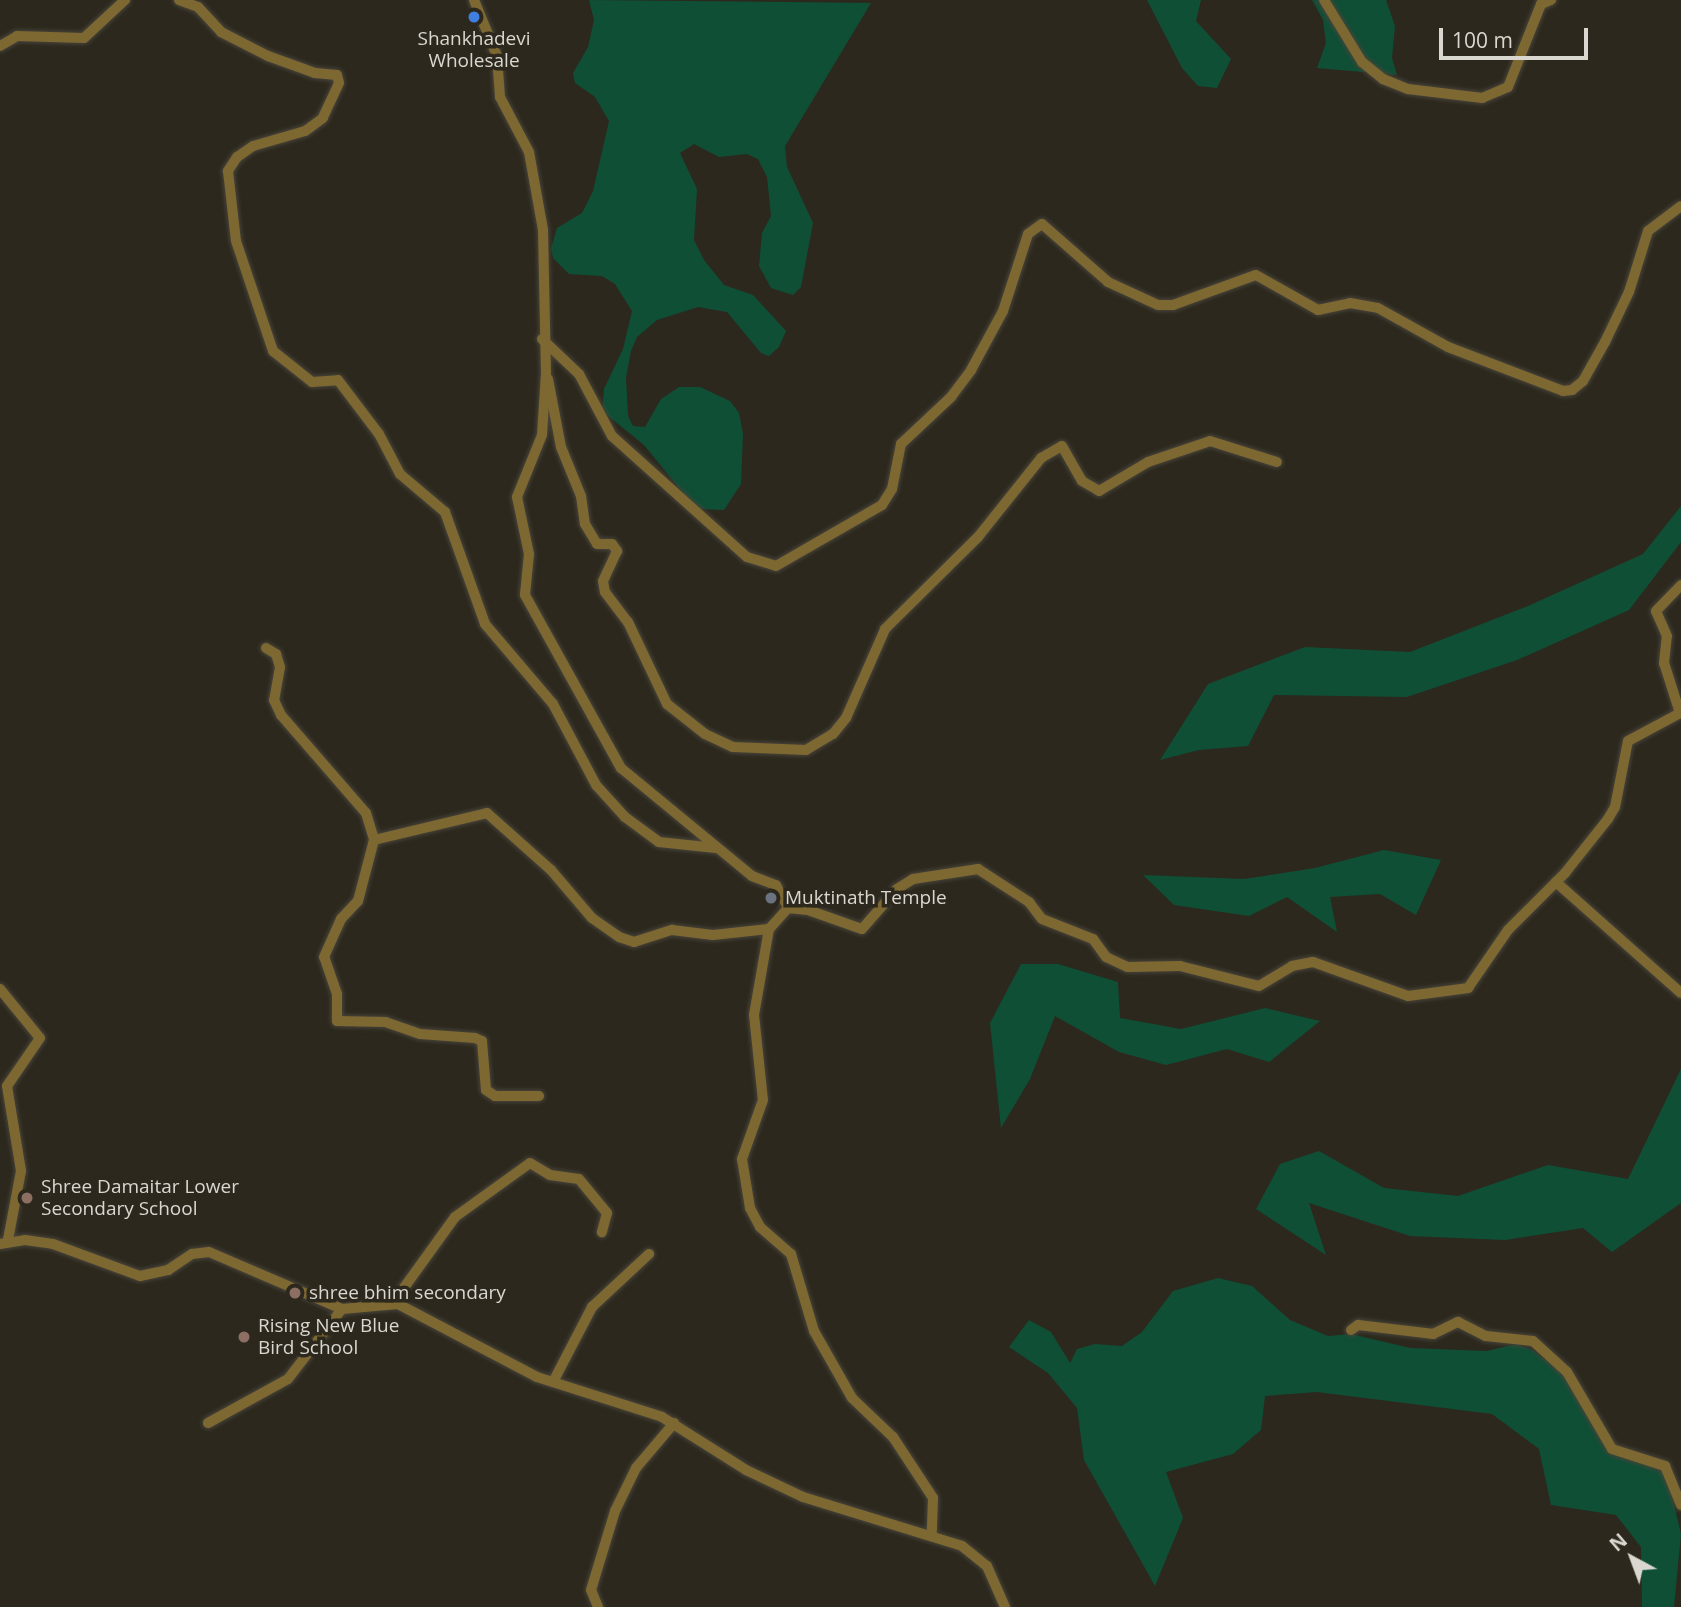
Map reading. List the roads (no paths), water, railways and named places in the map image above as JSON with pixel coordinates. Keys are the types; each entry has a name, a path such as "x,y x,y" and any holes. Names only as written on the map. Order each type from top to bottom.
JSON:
{"street":[{"path":"0,46 17,36 84,38 125,0"},
{"path":"179,0 198,7 221,33 268,56 316,73 337,75 339,83 323,118 305,131 253,146 237,157 228,171 236,241 274,351 312,382 338,380 379,434 400,474 445,512 485,624 553,704 596,785 625,817 659,842 716,848"},
{"path":"477,0 479,14 497,56 500,97 529,152 543,230 542,339 546,373 542,435 517,497 529,554 525,595 531,612 621,768 752,876 776,885 788,908"},
{"path":"1324,0 1362,62 1383,79 1408,89 1482,98 1508,87 1541,4 1551,0"},
{"path":"542,339 579,374 612,436 747,557 776,566 882,505 892,489 901,444 951,397 971,370 1003,311 1028,234 1042,224 1108,282 1158,305 1173,305 1256,275 1318,310 1350,303 1378,308 1448,347 1563,391 1583,381 1605,342 1629,292 1648,231 1681,206"},
{"path":"546,373 555,400 561,447 581,496 585,524 597,544 612,544 617,551 603,581 605,592 628,622 667,704 705,734 733,747 806,750 833,734 846,718 885,629 978,537 1041,458 1062,446 1082,481 1099,491 1147,462 1210,441 1277,462"},
{"path":"788,908 808,910 862,929 897,889 913,879 978,869 1029,902 1042,919 1093,939 1107,957 1127,967 1180,966 1259,986 1292,966 1313,962 1408,996 1468,988 1508,930 1556,882 1615,807 1628,741 1680,713 1664,663 1667,636 1656,611 1681,585"},
{"path":"266,648 276,654 280,667 274,700 281,715 366,813 374,840 358,901 341,919 324,957 337,994 337,1021 386,1022 421,1034 475,1038 482,1041 486,1090 495,1096 539,1096"},
{"path":"374,840 487,814 551,870 592,918 619,937 634,942 672,930 713,935 769,929"},
{"path":"1556,882 1681,993"},
{"path":"788,908 769,929 754,1015 763,1100 742,1159 750,1208 760,1227 791,1254 814,1331 852,1398 894,1437 933,1498 932,1534"},
{"path":"0,989 40,1038 8,1086 21,1171 4,1242 53,1244 140,1276 168,1270 192,1254 209,1252 342,1309 393,1303 520,1370 674,1423 746,1470 794,1493 847,1513 932,1534 977,1557 992,1574 1005,1607"},
{"path":"393,1303 455,1217 530,1163 550,1175 579,1179 607,1213 602,1232"},
{"path":"553,1382 592,1307 649,1254"},
{"path":"208,1423 288,1379 342,1309"},
{"path":"1351,1330 1358,1325 1433,1334 1458,1322 1486,1336 1533,1341 1567,1372 1612,1448 1665,1466 1681,1506"},
{"path":"598,1607 591,1590 615,1511 636,1468 674,1423"}],"place":[{"name":"Shankhadevi Wholesale","path":"474,17"},
{"name":"Muktinath Temple","path":"771,898"},
{"name":"Shree Damaitar Lower Secondary School","path":"27,1198"},
{"name":"shree bhim secondary","path":"295,1293"},
{"name":"Rising New Blue Bird School","path":"244,1337"}]}
